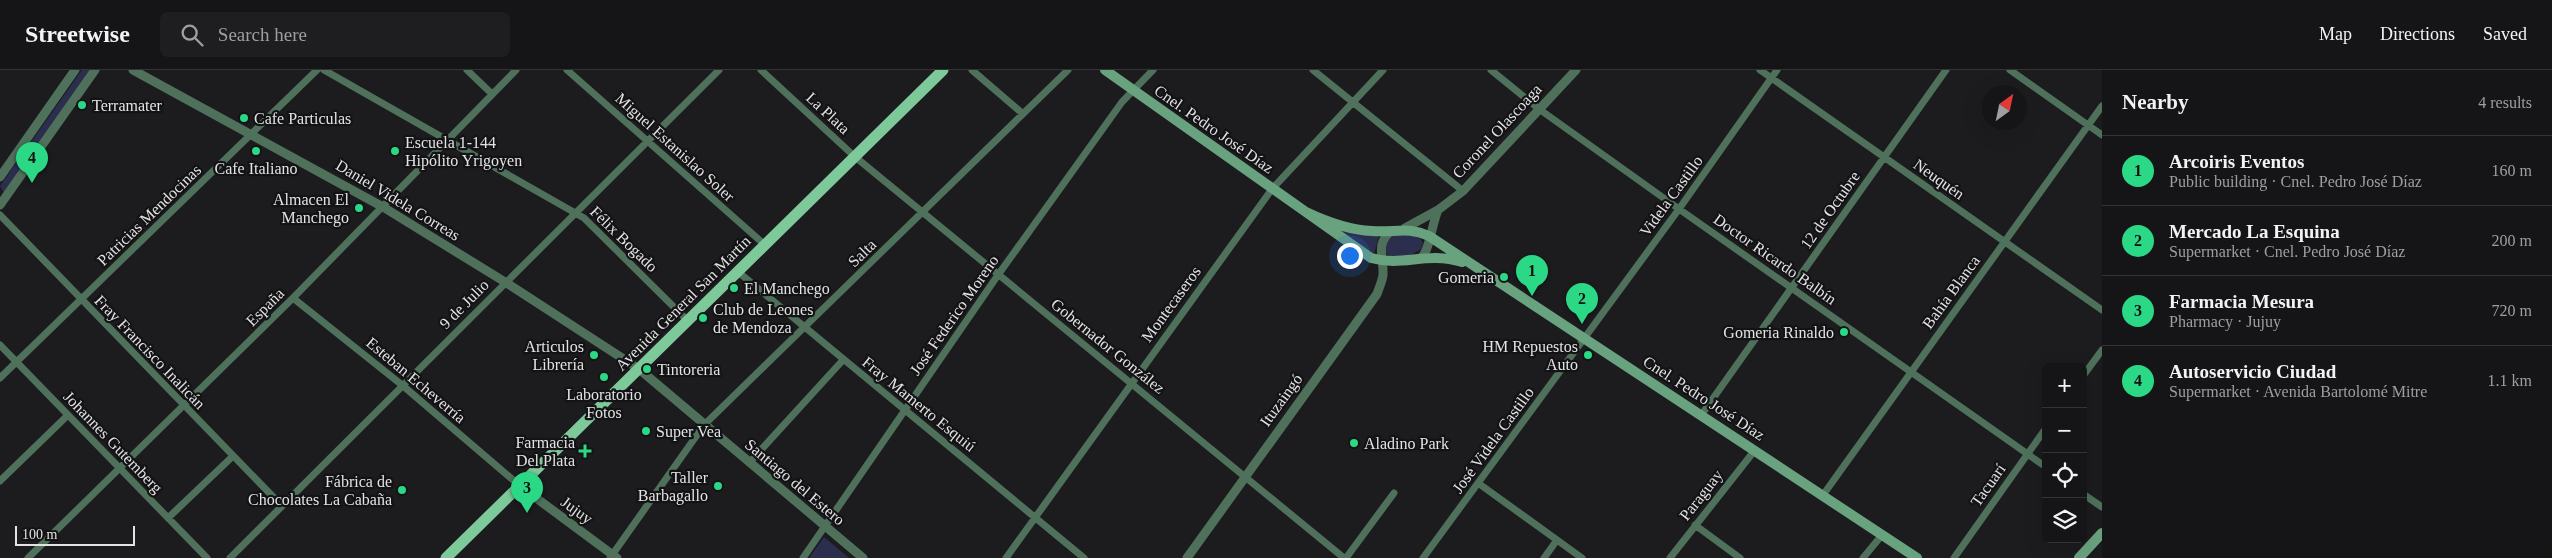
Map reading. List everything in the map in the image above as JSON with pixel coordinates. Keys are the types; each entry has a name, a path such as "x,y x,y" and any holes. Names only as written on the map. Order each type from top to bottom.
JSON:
{"main road":[{"name":"Avenida General San Martín","path":"446,558 943,70"},
{"name":"Cnel. Pedro José Díaz","path":"1105,70 1361,253 1385,259 1443,257 1472,265"},
{"name":"Cnel. Pedro José Díaz","path":"1306,212 1325,221 1356,230 1391,231 1405,228 1417,232 1472,265 1702,414 1917,558"},
{"path":"2079,558 2102,533"}],"street":[{"path":"0,177 75,70"},
{"path":"0,205 96,70"},
{"name":"Daniel Videla Correas","path":"133,70 383,207 505,282 639,369"},
{"name":"Patricias Mendocinas","path":"0,378 317,70"},
{"name":"Félix Bogado","path":"324,70 447,142 576,213 688,320"},
{"path":"467,70 492,94"},
{"name":"España","path":"28,558 185,407 516,70"},
{"name":"Miguel Estanislao Soler","path":"567,70 765,245"},
{"name":"9 de Julio","path":"230,558 719,70"},
{"name":"La Plata","path":"761,70 854,156"},
{"path":"972,70 1023,114"},
{"name":"Salta","path":"613,557 704,425 1068,70"},
{"name":"José Federico Moreno","path":"803,558 998,275 1132,89 1153,70"},
{"path":"1313,70 1462,191"},
{"name":"Montecaseros","path":"1006,558 1272,189 1383,70"},
{"name":"Doctor Ricardo Balbín","path":"1490,70 1539,109 1679,209 2042,464"},
{"name":"Coronel Olascoaga","path":"1405,228 1438,210 1462,191 1576,70"},
{"name":"Neuquén","path":"1760,70 2102,310"},
{"name":"Videla Castillo","path":"1585,338 1777,70"},
{"name":"12 de Octubre","path":"1702,414 1946,70"},
{"path":"2010,70 2102,135"},
{"name":"Bahía Blanca","path":"1822,495 2102,106"},
{"name":"Gobernador González","path":"854,156 1345,558"},
{"path":"1422,257 1438,210"},
{"name":"Fray Francisco Inalicán","path":"0,215 282,506"},
{"name":"Ituzaingó","path":"1190,557 1245,475 1377,294 1383,276 1385,259 1382,243 1391,231"},
{"name":"Fray Mamerto Esquiú","path":"737,271 1084,558"},
{"name":"Esteban Echeverría","path":"293,298 402,385 520,486"},
{"name":"José Videla Castillo","path":"1423,558 1585,338"},
{"name":"Johannes Gutemberg","path":"0,345 207,558"},
{"path":"2087,371 2102,350"},
{"path":"749,463 843,360"},
{"name":"Santiago del Estero","path":"639,369 863,558"},
{"path":"0,481 68,415"},
{"name":"Tacuarí","path":"1954,558 2042,433"},
{"name":"Paraguay","path":"1670,558 1755,450"},
{"path":"168,518 233,456"},
{"path":"1478,483 1582,558"},
{"name":"Jujuy","path":"520,486 613,557"},
{"path":"1345,558 1394,493"},
{"path":"2087,497 2102,507"},
{"path":"1695,525 1740,558"},
{"path":"1863,558 1882,535"},
{"path":"1544,558 1557,540"}],"shaded area":[{"path":"82,70 90,70 4,193 0,186"},
{"path":"1338,229 1379,236 1374,254 1366,251"},
{"path":"1395,234 1419,236 1423,243 1421,249 1410,256 1391,257 1385,252 1385,243"},
{"path":"824,537 849,558 809,558"}],"place":[{"name":"Terramater","path":"82,105"},
{"name":"Cafe Particulas","path":"244,118"},
{"name":"Cafe Italiano","path":"256,151"},
{"name":"Escuela 1-144 Hipólito Yrigoyen","path":"395,151"},
{"name":"Autoservicio Ciudad","path":"32,183"},
{"name":"Almacen El Manchego","path":"359,208"},
{"name":"Gomeria","path":"1504,277"},
{"name":"El Manchego","path":"734,288"},
{"name":"Arcoiris Eventos","path":"1532,296"},
{"name":"Club de Leones de Mendoza","path":"703,318"},
{"name":"Mercado La Esquina","path":"1582,324"},
{"name":"Gomeria Rinaldo","path":"1844,332"},
{"name":"Articulos Librería","path":"594,355"},
{"name":"HM Repuestos Auto","path":"1588,355"},
{"name":"Tintoreria","path":"647,369"},
{"name":"Laboratorio Fotos","path":"604,377"},
{"name":"Super Vea","path":"646,431"},
{"name":"Aladino Park","path":"1354,443"},
{"name":"Farmacia Del Plata","path":"585,451"},
{"name":"Taller Barbagallo","path":"718,486"},
{"name":"Fábrica de Chocolates La Cabaña","path":"402,490"},
{"name":"Farmacia Mesura","path":"527,513"}]}
